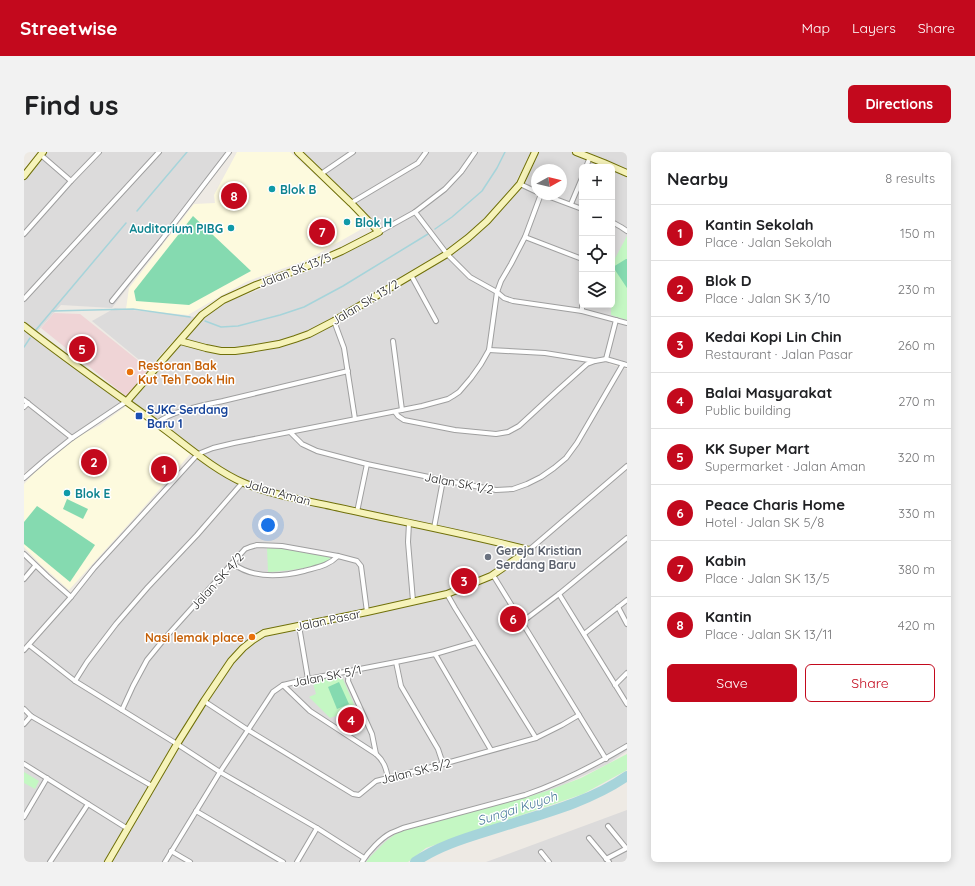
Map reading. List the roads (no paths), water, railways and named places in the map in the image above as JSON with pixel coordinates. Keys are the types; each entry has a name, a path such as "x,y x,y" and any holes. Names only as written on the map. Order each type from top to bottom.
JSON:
{"street":[{"path":"24,234 99,152"},
{"path":"24,299 159,152"},
{"path":"112,301 160,242 229,152"},
{"path":"298,152 379,232"},
{"path":"321,174 353,152"},
{"path":"351,203 418,163 426,152"},
{"name":"Jalan SK 13/5","path":"127,401 202,315 223,300 256,285 303,268 342,251 415,212 445,189 461,172 475,152"},
{"name":"Jalan SK 13/2","path":"180,341 220,351 235,351 279,344 309,334 334,321 447,254 468,238 487,221 520,184 535,152"},
{"path":"576,152 627,173"},
{"path":"24,176 42,154 71,181"},
{"path":"587,164 590,157"},
{"path":"520,184 531,189"},
{"path":"571,204 579,185"},
{"path":"24,650 71,597 99,562 198,454 213,448 438,402 459,392 471,378 490,350 497,292 501,281 525,237 540,200"},
{"path":"559,200 579,208"},
{"path":"415,212 447,254 470,277 497,292 504,298 513,301 582,311 627,323"},
{"path":"615,224 627,231"},
{"path":"525,237 579,258"},
{"path":"411,275 436,321"},
{"path":"606,359 616,320"},
{"path":"334,321 344,348 355,420"},
{"name":"Jalan Aman","path":"24,326 198,454 243,482 265,491 287,497 496,541 529,550"},
{"path":"393,341 402,410"},
{"path":"490,350 545,353 595,361"},
{"path":"395,412 404,420 455,430 496,434 508,432 519,426 587,364 606,359 625,364"},
{"name":"Jalan SK 1/2","path":"290,432 302,444 317,451 367,464 443,480 496,490 513,490 541,477 566,458 577,443 625,364"},
{"path":"157,423 168,416 198,407 348,371"},
{"path":"24,400 72,438"},
{"path":"24,478 46,458 72,438 127,401"},
{"path":"24,407 28,403"},
{"path":"357,512 367,464"},
{"name":"Jalan Pasar","path":"108,862 204,701 231,661 253,640 264,633 447,594 493,575 529,550 627,466"},
{"path":"434,528 443,480"},
{"path":"75,681 87,662 116,624 243,482"},
{"path":"409,523 408,542 413,601"},
{"path":"522,622 559,594 627,538"},
{"name":"Jalan SK 4/2","path":"122,710 147,660 245,549 257,545 282,546 357,561 361,566 367,612"},
{"path":"24,554 35,566 71,597"},
{"path":"232,563 249,572 263,576 276,576 326,565 338,556"},
{"path":"24,579 35,566"},
{"path":"493,575 606,759"},
{"path":"447,594 536,738"},
{"path":"559,594 627,704"},
{"path":"584,634 627,600"},
{"path":"618,607 627,624"},
{"path":"299,626 308,678"},
{"name":"Jalan SK 5/1","path":"165,862 220,772 273,692 284,685 308,678 435,654 476,642"},
{"path":"29,645 75,681 178,744 220,772 317,828 363,860 382,839 391,833 403,828 535,791 554,784 606,759 627,746"},
{"path":"435,654 491,750"},
{"path":"396,662 401,686 438,749 443,764"},
{"path":"349,671 348,681 372,734 376,754"},
{"path":"615,684 627,674"},
{"path":"284,685 310,711 376,754 384,762 388,778"},
{"name":"Jalan SK 5/2","path":"204,701 248,730 353,794 359,795 373,782 378,780 443,764 536,738 579,715"},
{"path":"24,709 31,716 152,786"},
{"path":"24,724 31,716"},
{"path":"24,764 128,829"},
{"path":"24,817 47,778"},
{"path":"50,862 88,804"},
{"path":"196,811 283,862"},
{"path":"589,838 608,860 627,848 608,826"},
{"path":"297,862 317,828"},
{"path":"172,851 190,862"},
{"path":"541,852 549,862"}],"waterway":[{"path":"137,211 187,152"},
{"path":"435,229 452,217 482,191 497,168 505,152"},
{"path":"35,331 126,223"},
{"path":"205,321 221,327 238,326 304,307 343,286 428,234"},
{"path":"52,311 133,309 190,317"},
{"path":"24,347 30,338"},
{"name":"Sungai Kuyoh","path":"415,862 432,852 459,840 578,802 611,786 627,776"}],"place":[{"name":"Blok B","path":"272,189"},
{"name":"Kantin","path":"234,196"},
{"name":"Blok H","path":"347,222"},
{"name":"Auditorium PIBG","path":"231,228"},
{"name":"Kabin","path":"322,232"},
{"name":"KK Super Mart","path":"82,349"},
{"name":"Restoran Bak Kut Teh Fook Hin","path":"130,372"},
{"name":"SJKC Serdang Baru 1","path":"139,416"},
{"name":"Blok D","path":"94,462"},
{"name":"Kantin Sekolah","path":"164,469"},
{"name":"Blok E","path":"67,493"},
{"name":"Gereja Kristian Serdang Baru","path":"488,557"},
{"name":"Kedai Kopi Lin Chin","path":"464,581"},
{"name":"Peace Charis Home","path":"513,619"},
{"name":"Nasi lemak place","path":"252,637"},
{"name":"Balai Masyarakat","path":"351,720"}]}
